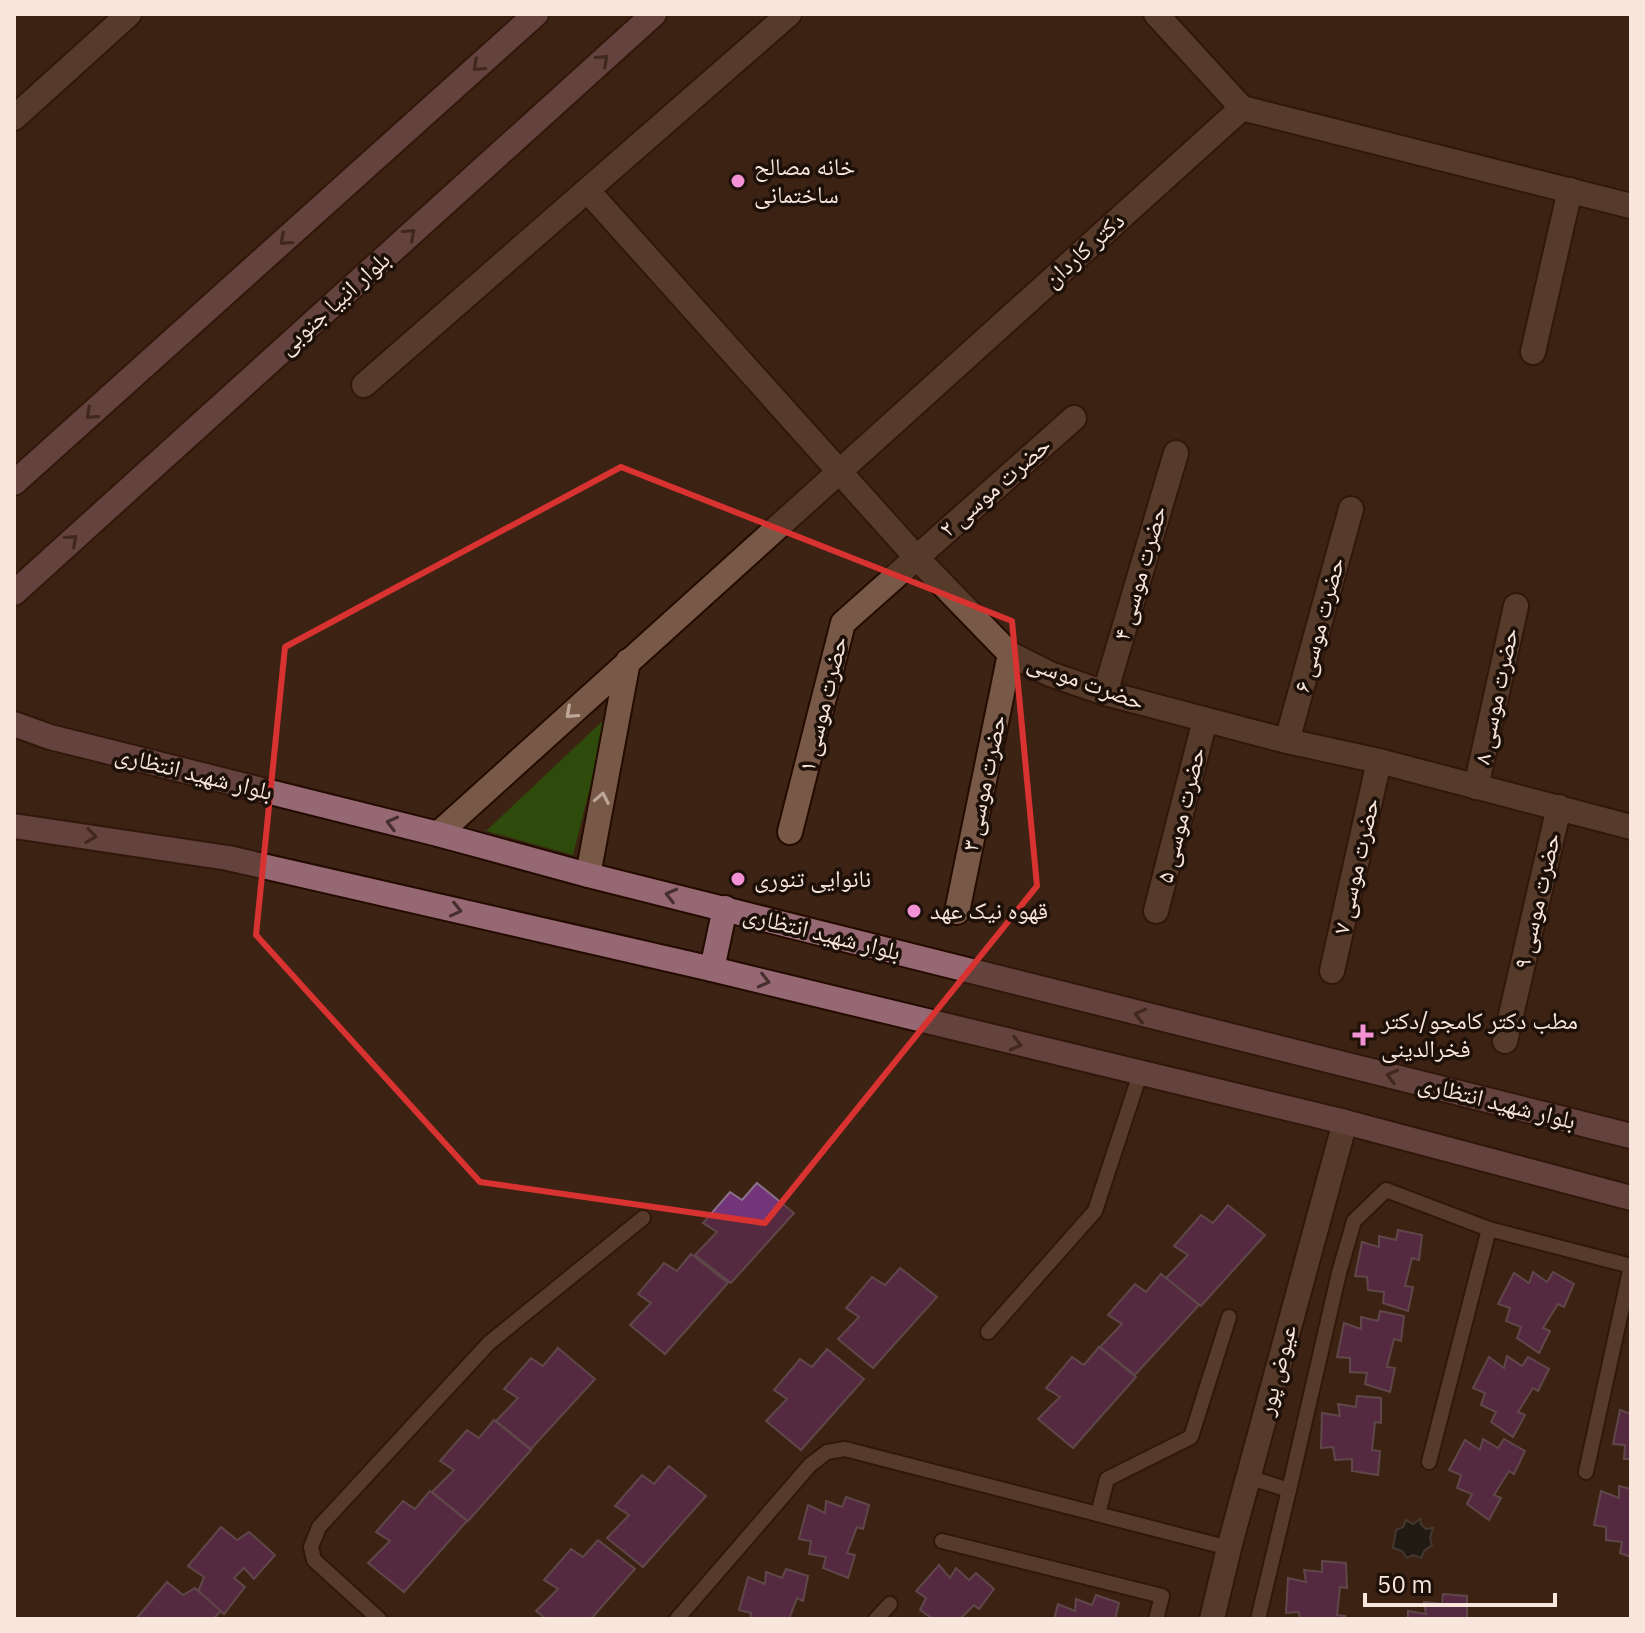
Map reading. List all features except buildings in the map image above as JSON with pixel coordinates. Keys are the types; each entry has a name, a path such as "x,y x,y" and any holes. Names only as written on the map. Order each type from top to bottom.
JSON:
{"main road":[{"path":"14,483 536,14"},
{"name":"بلوار انبیا جنوبی","path":"14,593 654,14"},
{"path":"14,707 50,737"},
{"name":"بلوار شهید انتظاری","path":"14,724 50,737 438,834 588,875 1631,1136"},
{"path":"14,826 228,858 712,969 1345,1122 1631,1198"},
{"path":"712,969 725,908"}],"street":[{"path":"14,118 129,14"},
{"path":"364,385 789,14"},
{"path":"1156,14 1242,108 1631,206"},
{"name":"دکتر کاردان","path":"438,834 1242,108"},
{"path":"1533,352 1570,190"},
{"name":"حضرت موسی","path":"588,191 916,557 1010,654 1050,674 1105,693 1631,827"},
{"name":"حضرت موسی ۲","path":"916,557 1074,418"},
{"name":"حضرت موسی ۴","path":"1105,693 1176,453"},
{"name":"حضرت موسی ۶","path":"1287,741 1351,509"},
{"name":"حضرت موسی ۱","path":"790,832 843,623 916,557"},
{"name":"حضرت موسی ۸","path":"1476,787 1516,606"},
{"name":"حضرت موسی ۳","path":"957,912 1010,654"},
{"path":"588,875 628,661"},
{"name":"حضرت موسی ۵","path":"1156,911 1205,720"},
{"name":"حضرت موسی ۷","path":"1332,971 1379,761"},
{"name":"حضرت موسی ۹","path":"1505,1041 1559,807"},
{"name":"عیوض پور","path":"1212,1619 1345,1122"}],"lane":[{"path":"988,1332 1095,1211 1140,1074"},
{"path":"1258,1619 1354,1221 1386,1190 1489,1229 1631,1266 1586,1472"},
{"path":"379,1619 314,1560 311,1547 319,1527 489,1343 643,1218"},
{"path":"1429,1462 1489,1229"},
{"path":"1098,1514 1107,1479 1191,1437 1229,1317"},
{"path":"677,1619 810,1465 827,1452 845,1449 1229,1548"},
{"path":"1248,1477 1289,1490"},
{"path":"942,1541 1162,1596 1156,1619"},
{"path":"876,1619 890,1604"}],"highlighted area":[{"path":"621,467 1012,621 1037,886 765,1223 480,1182 256,935 285,647"}],"green space":[{"path":"608,716 573,855 486,831"}],"shaded area":[{"path":"1420,1519 1426,1529 1433,1528 1430,1538 1432,1545 1421,1558 1413,1555 1407,1558 1402,1551 1393,1548 1396,1530 1403,1527 1406,1520 1413,1524"}],"place":[{"name":"خانه مصالح ساختمانی","path":"738,181"},
{"name":"نانوایی تنوری","path":"738,879"},
{"name":"قهوه نیک عهد","path":"914,911"},
{"name":"مطب دکتر کامجو/دکتر فخرالدینی","path":"1363,1035"}]}
